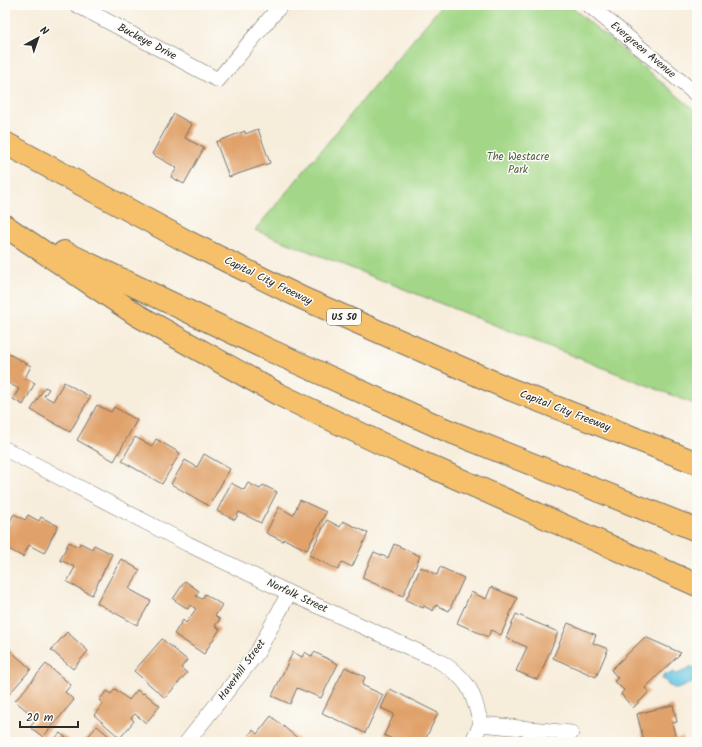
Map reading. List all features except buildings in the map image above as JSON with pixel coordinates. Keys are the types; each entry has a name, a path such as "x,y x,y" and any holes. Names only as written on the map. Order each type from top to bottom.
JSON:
{"highway":[{"name":"Capital City Freeway","path":"5,143 188,242 302,298 507,388 697,463"},
{"path":"5,225 267,349 444,428 697,530"},
{"path":"5,225 137,315 278,394 407,456 697,585"}],"street":[{"name":"Buckeye Drive","path":"77,5 218,80 281,5"},
{"name":"Evergreen Avenue","path":"589,5 697,95"},
{"name":"Norfolk Street","path":"5,450 188,544 289,593 439,661 454,670 471,689 480,724"},
{"name":"Haverhill Street","path":"187,742 252,659 269,632 289,593"},
{"path":"472,742 480,724 571,733"}],"green space":[{"name":"The Westacre Park","path":"442,5 569,5 697,112 697,405 255,230"}],"water":[{"path":"693,667 697,669 697,681 677,689 668,685 666,680 662,679 665,673 668,675 673,672 677,674"}]}
